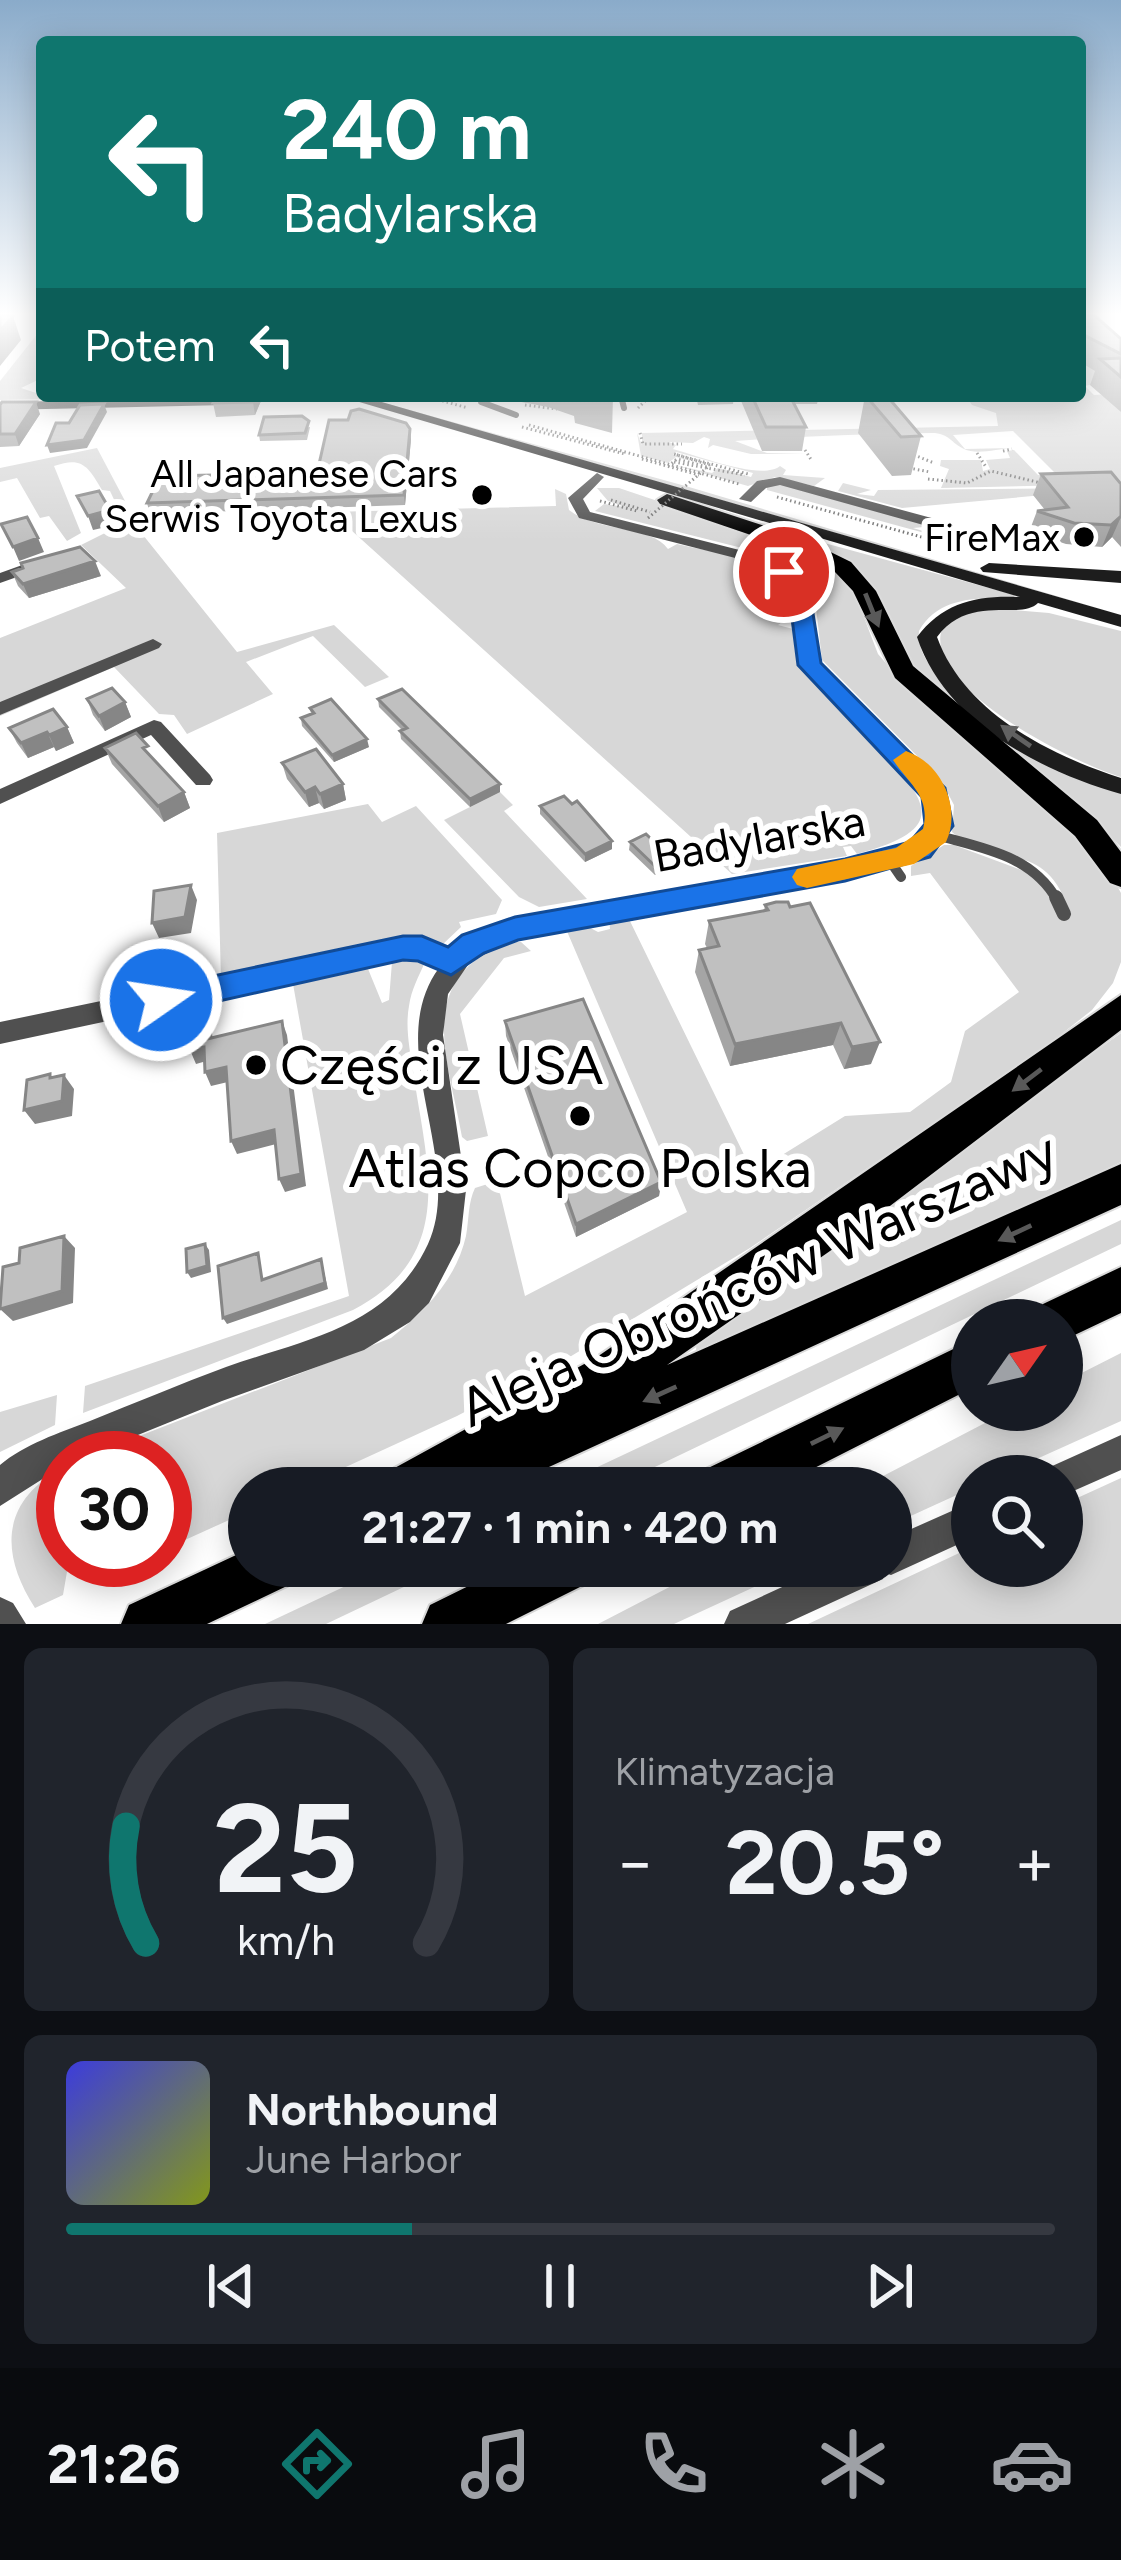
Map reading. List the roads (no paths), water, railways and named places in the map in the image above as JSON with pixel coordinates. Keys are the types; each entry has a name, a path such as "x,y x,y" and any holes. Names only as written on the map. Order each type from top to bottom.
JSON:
{"main road":[{"path":"367,402 1121,621"},
{"path":"407,402 993,561 1121,606"},
{"path":"406,413 458,435 597,478 657,509 812,550 853,574 890,654 904,672 1085,828 1121,875"},
{"path":"657,509 841,539"},
{"path":"993,561 1121,577"},
{"path":"1121,621 997,602 951,612 928,637 940,673 1014,736 1073,770 1121,786"},
{"path":"447,1467 614,1374 825,1229 1121,1010"},
{"name":"Aleja Obrońców Warszawy","path":"494,1467 1121,1184"},
{"path":"1083,1308 1121,1289"},
{"path":"764,1467 951,1374"},
{"path":"148,1624 228,1586"},
{"path":"449,1624 523,1587"}],"street":[{"path":"0,406 111,402"},
{"name":"Badylarska","path":"451,962 473,944 515,929 895,869 936,835 941,811 928,784 809,665 800,595 789,576 753,558 584,515 574,498 597,478"},
{"path":"751,492 765,482 783,481 945,526"},
{"path":"0,578 49,560"},
{"path":"0,709 153,644"},
{"path":"0,797 154,726 203,780"},
{"path":"0,1033 403,948 422,949 451,962 433,990 428,1014 451,1169 453,1220 438,1263 416,1295 362,1334 61,1449 22,1469 0,1488"},
{"path":"1083,1469 1121,1452"},
{"path":"912,1547 951,1530"},
{"path":"742,1624 824,1587"},
{"path":"0,1616 7,1624"}],"lane":[{"path":"482,402 516,415"},
{"path":"622,402 624,408"},
{"path":"936,835 1035,868 1057,893 1064,914"}],"place":[{"name":"All Japanese Cars Serwis Toyota Lexus","path":"482,495"},
{"name":"FireMax","path":"1084,537"},
{"name":"Części z USA","path":"256,1065"},
{"name":"Atlas Copco Polska","path":"580,1116"}]}
